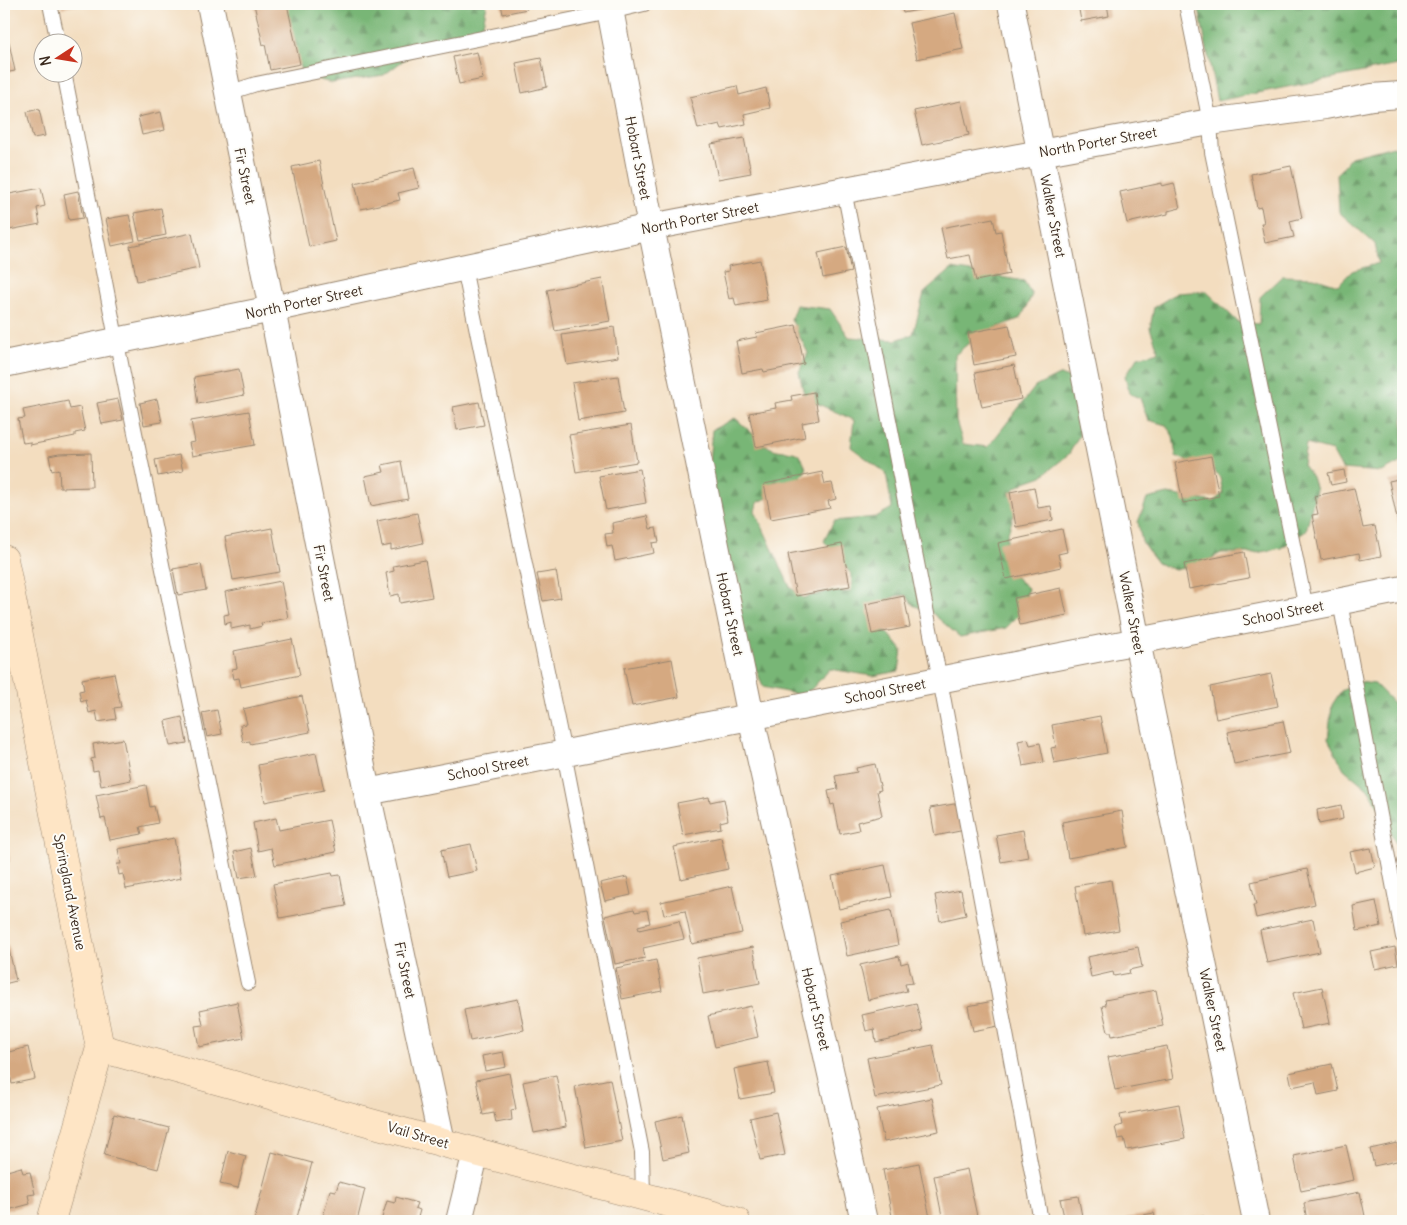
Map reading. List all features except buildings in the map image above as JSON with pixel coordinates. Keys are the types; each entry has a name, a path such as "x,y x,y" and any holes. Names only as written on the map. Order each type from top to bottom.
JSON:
{"street":[{"name":"Fir Street","path":"210,4 367,792 442,1142"},
{"name":"Walker Street","path":"1011,4 1137,641 1256,1221"},
{"name":"Hobart Street","path":"609,8 651,227 751,717 864,1221"},
{"name":"North Porter Street","path":"4,364 272,309 651,227 1210,122 1325,106 1372,97 1401,95"},
{"name":"Springland Avenue","path":"4,559 100,1048 51,1221"},
{"name":"School Street","path":"367,792 1403,589"},
{"name":"Vail Street","path":"100,1048 643,1197 673,1213 736,1221"},
{"path":"460,1221 476,1152"}],"lane":[{"path":"50,4 56,32"},
{"path":"228,93 256,84 609,8 644,4"},
{"path":"1186,4 1210,122 1212,152 1306,608"},
{"path":"66,82 248,983"},
{"path":"844,190 940,680 1041,1221"},
{"path":"464,268 564,753 642,1152 643,1197"},
{"path":"1340,602 1403,937"}],"green space":[{"path":"279,4 487,4 482,29 438,42 405,59 384,75 332,83 312,78 301,70 279,12"},
{"path":"1198,4 1403,4 1403,64 1217,101"},
{"path":"1394,146 1403,162 1403,461 1382,472 1342,469 1332,451 1306,444 1303,465 1312,477 1316,490 1306,531 1281,548 1256,553 1221,553 1203,563 1175,570 1157,563 1142,542 1138,522 1147,499 1168,494 1213,502 1223,494 1220,478 1210,464 1189,462 1176,456 1173,436 1166,425 1148,420 1140,398 1130,394 1125,376 1138,357 1159,352 1150,328 1154,307 1177,293 1206,291 1238,322 1259,324 1260,297 1282,276 1314,277 1338,285 1352,271 1379,263 1375,244 1339,212 1337,174 1351,157"},
{"path":"952,269 1024,281 1032,295 1021,318 978,335 955,355 956,421 963,444 988,447 1035,387 1059,375 1076,380 1084,404 1081,432 1069,454 1042,476 1025,482 1014,489 1015,511 1007,536 1007,570 1028,588 1022,612 1006,628 960,637 932,613 913,605 906,595 896,596 869,607 874,628 889,634 902,650 899,671 873,676 830,669 805,696 763,687 740,627 709,462 712,430 735,418 769,447 796,453 800,456 806,470 794,485 757,503 755,511 790,587 803,598 827,592 851,592 852,575 824,541 834,521 876,517 892,508 886,473 851,447 854,420 805,398 799,372 808,353 791,319 796,305 830,309 849,337 896,340 913,334 924,293"},
{"path":"1359,682 1375,684 1403,713 1403,868 1401,855 1370,791 1344,769 1328,739 1332,705 1341,691"}]}
